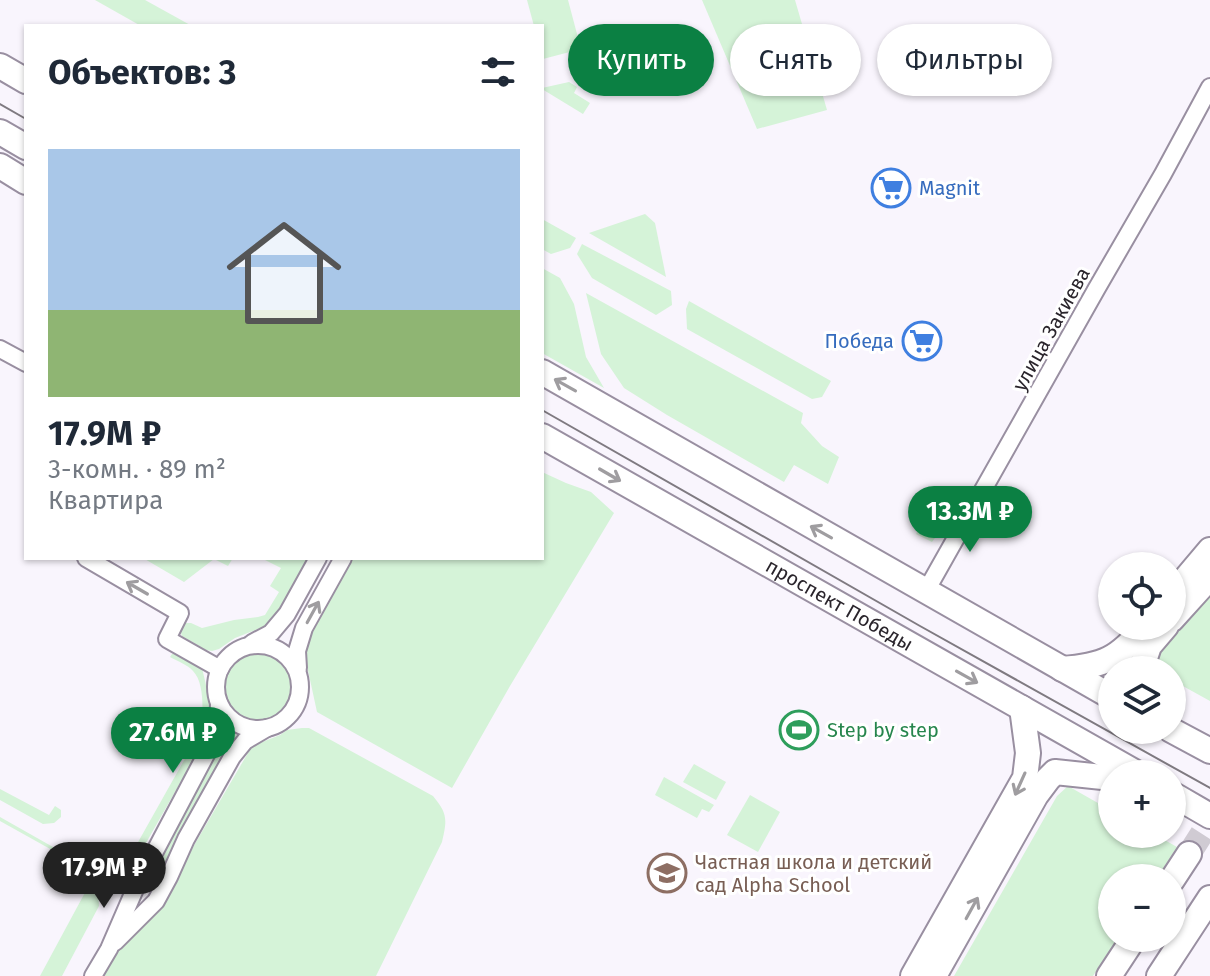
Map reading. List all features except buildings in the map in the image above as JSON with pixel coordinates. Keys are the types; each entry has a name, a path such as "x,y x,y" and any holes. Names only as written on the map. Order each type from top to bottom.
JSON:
{"main road":[{"path":"0,53 24,59"},
{"path":"0,66 24,80"},
{"path":"0,132 24,146"},
{"path":"0,166 24,181"},
{"path":"544,373 1098,689"},
{"name":"проспект Победы","path":"544,437 1113,760"},
{"path":"1186,578 1210,550"},
{"path":"1186,604 1210,577"},
{"path":"1062,669 1107,661 1133,640"},
{"path":"913,976 1025,778 1028,753 1022,708"},
{"path":"1186,738 1210,751"},
{"path":"934,976 1048,779 1055,772 1098,777"},
{"path":"1186,802 1210,816"},
{"path":"1182,864 1189,854"},
{"path":"1159,976 1210,898"},
{"path":"1109,976 1125,952"}],"street":[{"name":"улица Закиева","path":"926,591 1210,87"},
{"path":"0,349 24,362"},
{"path":"89,560 180,613 167,639 220,669"},
{"path":"267,728 252,729 227,716 219,703 216,680 227,658 237,649 271,633 287,614 317,560"},
{"path":"109,949 156,901 186,839 232,757 245,741 283,722 296,707 301,684 297,651 304,628 342,560"},
{"path":"249,645 264,644 278,649 290,658 298,670"},
{"path":"93,976 210,747 218,729 219,703"},
{"path":"135,889 156,886 169,877"}],"green space":[{"path":"95,0 145,0 188,24 137,24"},
{"path":"527,0 568,0 574,24 568,24 568,52 544,59 544,24 533,24"},
{"path":"702,0 795,0 802,24 730,24 730,66"},
{"path":"568,82 568,96 579,96 590,103 583,114 544,88"},
{"path":"743,96 823,96 827,110 757,129"},
{"path":"645,214 655,223 666,277 589,233"},
{"path":"544,220 576,238 570,248 551,254 544,250"},
{"path":"582,244 671,291 672,305 656,315 592,278 577,254"},
{"path":"544,269 560,278 574,304 586,357 604,388 544,354"},
{"path":"586,293 803,413 801,423 822,446 839,457 828,484 794,465 784,482 624,388 601,354"},
{"path":"689,301 831,381 822,397 812,399 687,329 686,309"},
{"path":"544,473 591,492 614,513 452,788 317,712 304,652 308,639 352,560 544,560"},
{"path":"940,491 949,499 951,516 932,542 916,534"},
{"path":"146,560 213,560 184,582"},
{"path":"216,560 232,560 228,566"},
{"path":"265,560 307,560 268,625 212,651 182,636 180,630 184,623 202,628 265,615 279,592 270,586 281,568"},
{"path":"1210,584 1210,701 1186,688 1186,656 1154,656 1166,640 1186,640 1186,615"},
{"path":"258,652 283,662 293,687 283,712 258,722 233,712 223,687 233,662"},
{"path":"178,654 202,668 214,719 138,857 128,860 201,730 203,707 200,683 191,669 170,657"},
{"path":"309,728 433,796 444,813 442,842 376,976 102,976 124,937 165,895 252,746 287,730"},
{"path":"227,729 239,736 157,877 145,881"},
{"path":"694,764 726,782 716,800 683,782"},
{"path":"664,777 714,805 709,812 702,809 697,818 655,795"},
{"path":"1068,786 1098,803 1098,848 1176,848 1166,864 1098,864 1098,952 1109,952 1093,976 954,976 1057,796"},
{"path":"0,789 49,815 55,806 61,810 61,817 54,823 43,824 0,800"},
{"path":"750,795 780,812 758,852 727,835"},
{"path":"0,817 106,877 98,892 99,906 62,976 40,976 95,874 0,821"}],"tunnel":[{"path":"1189,854 1210,821"}],"tram line":[{"path":"0,104 24,118"},
{"path":"544,411 1210,788"}],"place":[{"name":"Magnit","path":"891,188"},
{"name":"Победа","path":"922,341"},
{"name":"Step by step","path":"799,730"},
{"name":"Частная школа и детский сад Alpha School","path":"667,873"}]}
